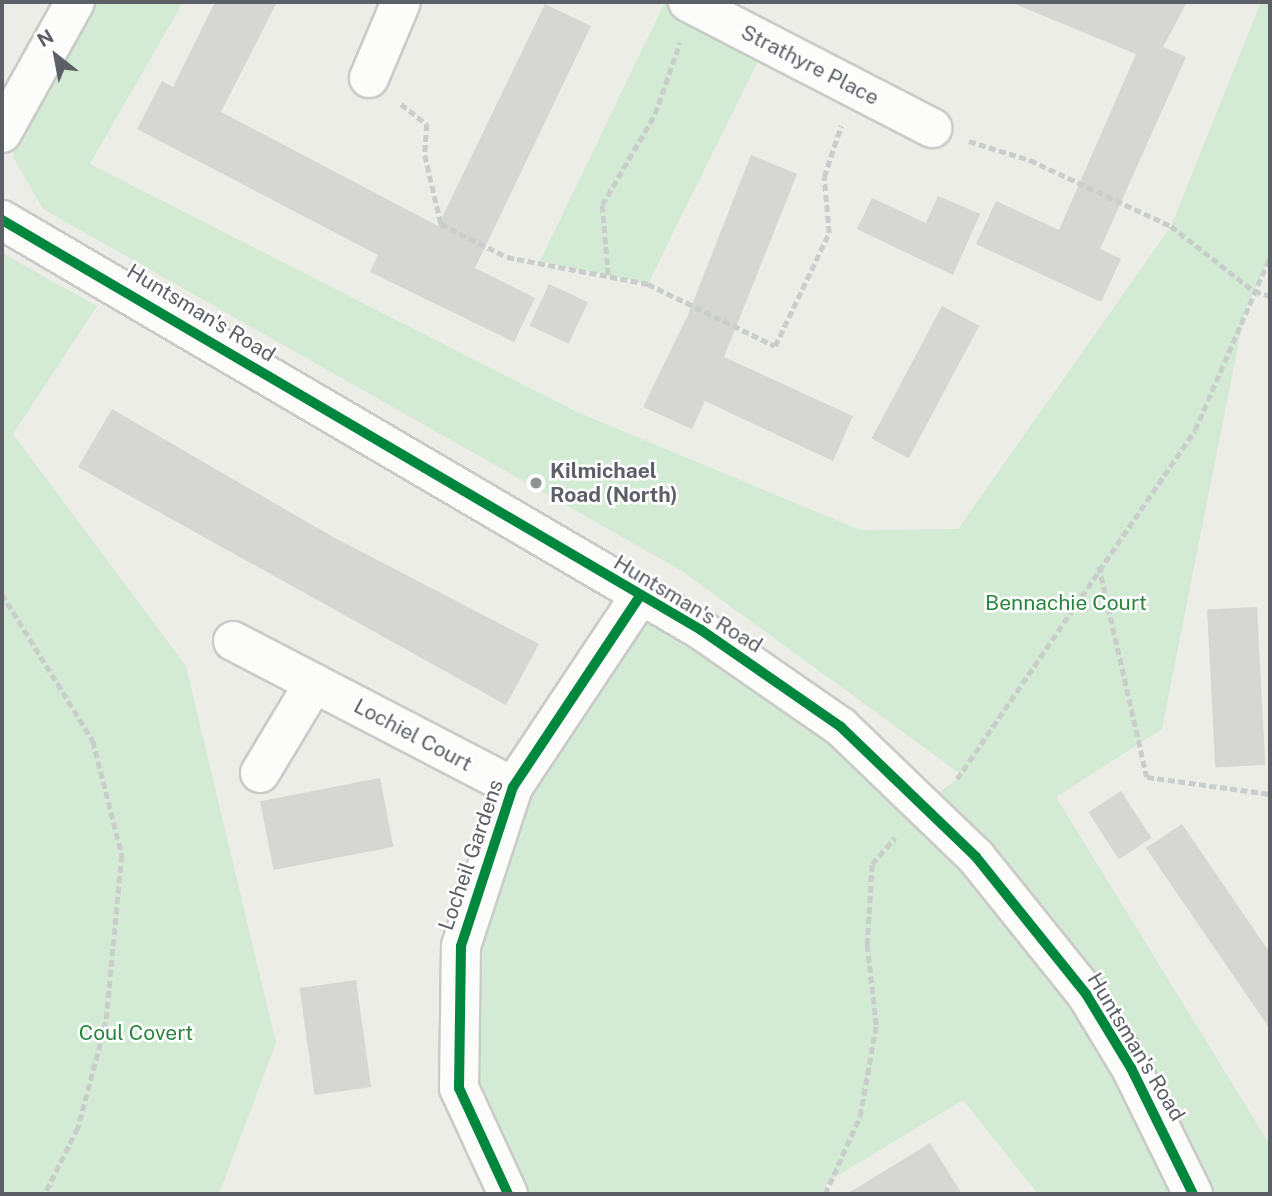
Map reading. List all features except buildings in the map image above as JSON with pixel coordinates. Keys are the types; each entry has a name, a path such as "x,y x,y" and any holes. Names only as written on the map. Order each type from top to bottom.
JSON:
{"street":[{"path":"2,133 75,2"},
{"path":"369,78 401,2"},
{"name":"Strathyre Place","path":"690,3 932,128"},
{"name":"Huntsman's Road","path":"2,220 639,597 701,630 841,727 976,857 1086,994 1143,1089 1193,1194"},
{"name":"Locheil Gardens","path":"508,1194 459,1088 460,946 513,787 639,597"},
{"name":"Lochiel Court","path":"233,641 513,787"},
{"path":"260,773 314,683"}],"path":[{"path":"608,275 602,205 655,114 690,3"},
{"path":"369,78 427,124 425,155 441,224 507,257 648,284 775,346 829,233 824,177 854,88"},
{"path":"932,128 1030,160 1171,226 1254,291 1270,296"},
{"path":"923,806 962,776 1099,566 1195,430 1270,257"},
{"path":"1099,566 1147,777 1270,794"},
{"path":"2,594 93,741 122,855 106,1023 78,1128 45,1194"},
{"path":"825,1194 860,1116 876,1025 867,945 872,864"}],"green space":[{"name":"Bennachie Court","path":"74,2 183,2 90,164 577,412 860,530 958,529 1171,226 1261,2 1270,2 1270,257 1245,311 1162,729 1056,797 1270,1145 1270,1194 1180,1194 1086,994 1029,947 1138,1110 1171,1194 1038,1194 963,1100 827,1182 825,1194 508,1194 459,1088 461,946 513,787 639,597 923,805 962,775 682,571 43,209 13,157 20,100"},
{"path":"665,2 688,2 767,43 648,284 540,261"},
{"name":"Coul Covert","path":"2,253 97,306 13,434 186,666 276,1043 219,1194 2,1194"}],"cycle path":[{"path":"2,220 701,630 841,727 976,857 1086,994 1131,1068 1193,1194"},
{"path":"508,1194 459,1088 461,946 513,787 639,597"}],"place":[{"name":"Kilmichael Road (North)","path":"536,483"}]}
